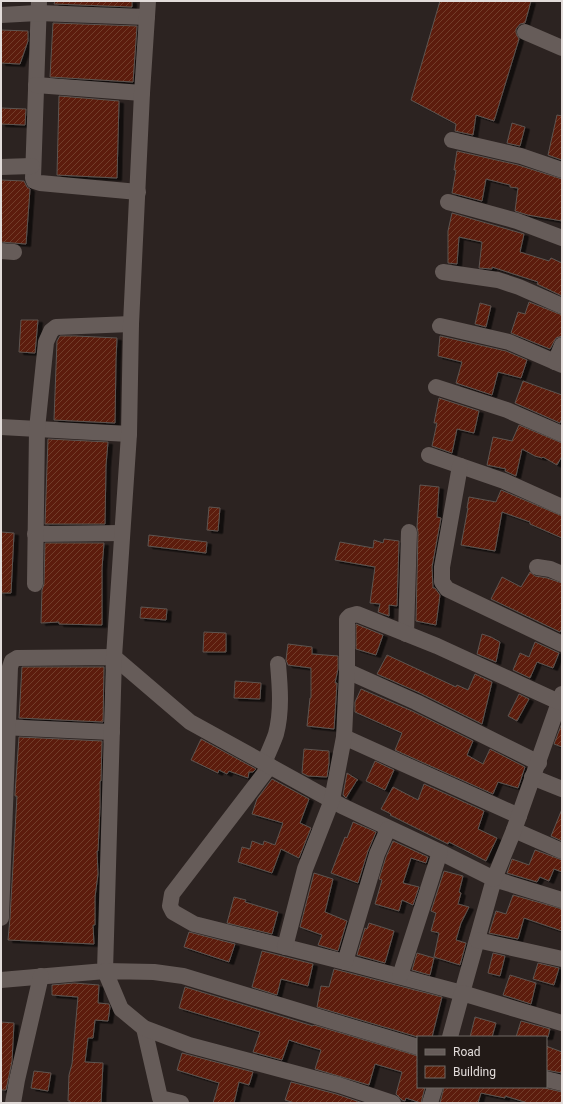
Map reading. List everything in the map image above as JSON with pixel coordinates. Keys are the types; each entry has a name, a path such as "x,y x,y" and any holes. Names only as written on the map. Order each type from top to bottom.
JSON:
{"street":[{"path":"148,1 131,324 129,434 114,657 105,971 121,1009 144,1028 189,1045 339,1085 393,1103"},
{"path":"1,15 39,7 147,17"},
{"path":"39,7 32,178 34,181 40,183 138,192"},
{"path":"525,32 562,48"},
{"path":"36,85 142,93"},
{"path":"452,140 521,156 562,170"},
{"path":"1,167 32,166"},
{"path":"448,202 517,221 562,238"},
{"path":"443,272 498,280 562,306"},
{"path":"34,584 37,429 46,342 51,331 56,327 131,324"},
{"path":"440,326 509,342 558,364 562,345"},
{"path":"436,387 507,410 562,434"},
{"path":"1,427 129,434"},
{"path":"429,455 504,481 562,507"},
{"path":"460,466 442,567 442,582 447,589 562,644"},
{"path":"406,634 408,532"},
{"path":"35,534 122,533"},
{"path":"537,567 550,569 562,574"},
{"path":"285,947 305,869 332,800 344,738 347,671 347,619 350,616 357,614 438,646 560,706 494,879 450,1036"},
{"path":"1,918 4,728 10,667 12,661 17,658 24,657 114,657 190,722 267,765 388,829 440,852 494,879 562,900"},
{"path":"278,664 281,692 279,717 276,734 267,765 172,894 170,906 173,912 194,924 400,976 562,1023"},
{"path":"347,671 416,702 536,770 562,789"},
{"path":"4,728 112,732"},
{"path":"344,738 516,823 562,851"},
{"path":"345,962 377,854 388,829"},
{"path":"400,976 440,852"},
{"path":"477,940 562,959"},
{"path":"1,980 105,971 154,972 183,976 304,1014 417,1047"},
{"path":"13,1103 41,976"},
{"path":"144,1028 160,1098 181,1103"},
{"path":"547,1079 562,1083"},
{"path":"430,1103 435,1088"}],"building":[{"path":"55,1 132,1 132,7 54,4"},
{"path":"440,1 531,1 525,23 520,24 516,29 519,39 494,121 476,115 473,135 455,131 456,124 411,100"},
{"path":"53,23 137,26 133,82 50,77"},
{"path":"1,30 28,31 28,41 20,64 1,63"},
{"path":"59,96 119,101 117,178 57,175"},
{"path":"1,108 26,109 25,125 1,124"},
{"path":"557,115 562,116 562,160 548,155"},
{"path":"512,123 525,127 520,146 507,143"},
{"path":"457,151 518,165 562,179 562,221 528,215 515,211 518,188 510,187 510,185 486,179 482,201 452,193 456,170 454,170"},
{"path":"1,180 24,181 30,189 26,244 1,242"},
{"path":"452,213 524,234 520,252 549,261 551,258 562,263 562,296 537,284 538,282 492,267 492,269 479,268 482,242 459,237 457,264 448,263 448,231"},
{"path":"529,302 562,315 562,336 556,338 550,349 511,333 518,312 525,314"},
{"path":"480,303 491,306 486,327 475,324"},
{"path":"21,320 38,320 35,353 19,352"},
{"path":"60,336 117,338 115,423 54,420 57,341"},
{"path":"440,336 506,351 527,360 521,378 498,372 492,395 456,383 462,362 438,356"},
{"path":"523,381 562,395 562,418 560,423 515,403"},
{"path":"439,398 479,411 474,433 457,429 452,453 432,446 437,423 434,423"},
{"path":"519,425 562,443 562,456 557,465 543,457 535,456 522,449 516,476 505,471 506,469 487,465 493,437 512,441"},
{"path":"48,439 108,442 105,524 45,524"},
{"path":"420,485 439,487 437,517 441,518 432,567 433,588 435,588 440,595 436,625 416,621 417,527"},
{"path":"501,490 562,516 562,538 530,524 530,522 502,512 495,551 461,545 469,497 496,502"},
{"path":"209,507 220,508 218,531 207,530"},
{"path":"1,532 14,533 11,593 1,593"},
{"path":"149,535 207,542 206,553 148,546"},
{"path":"384,539 399,541 397,606 389,605 389,616 378,612 380,604 370,603 375,567 335,560 340,542 373,548 374,540 383,543"},
{"path":"45,543 104,543 102,568 102,625 59,624 59,622 41,623"},
{"path":"530,572 535,576 562,583 562,628 560,632 491,599 502,577 521,587"},
{"path":"141,607 167,609 166,620 140,618"},
{"path":"356,624 383,635 376,655 356,649"},
{"path":"204,632 226,633 226,652 203,652"},
{"path":"482,634 500,642 496,662 477,654"},
{"path":"535,642 559,653 553,668 537,662 530,678 513,670 520,653 529,657"},
{"path":"288,644 312,647 312,654 338,656 338,669 335,683 337,683 334,729 307,726 311,698 311,668 288,665 286,660"},
{"path":"387,655 456,687 457,685 468,690 475,674 492,682 482,724 420,693 377,674"},
{"path":"22,667 104,667 103,722 19,718"},
{"path":"235,681 261,683 260,699 234,698"},
{"path":"361,689 412,711 473,741 467,755 483,764 490,749 525,767 518,788 498,782 493,794 395,750 402,733 355,712 355,702"},
{"path":"519,694 529,699 517,721 508,716"},
{"path":"562,723 562,747 554,744"},
{"path":"19,737 102,741 97,851 98,874 95,897 95,925 93,925 94,944 8,940"},
{"path":"201,739 256,769 253,772 249,772 248,778 229,771 227,774 219,770 218,773 191,760"},
{"path":"304,749 329,751 327,777 308,776 302,773"},
{"path":"375,761 394,770 385,790 366,781"},
{"path":"347,773 358,780 346,798 343,795"},
{"path":"272,779 309,799 300,823 311,828 299,858 281,849 272,873 238,862 242,847 250,849 252,841 263,845 264,841 275,845 283,823 252,814 257,799"},
{"path":"424,784 484,811 478,829 497,838 486,861 449,842 448,844 381,809 393,787 418,800"},
{"path":"562,809 562,841 551,836"},
{"path":"353,822 376,832 368,851 358,883 331,873 345,837 347,838"},
{"path":"393,841 428,857 426,863 411,858 403,883 419,887 413,905 402,900 399,911 375,904 382,880 379,879"},
{"path":"535,850 562,860 562,872 554,869 549,881 540,877 537,882 507,873 512,859 529,865"},
{"path":"444,871 463,876 458,904 469,907 461,923 456,940 466,943 460,965 434,957 439,933 431,931 436,913 431,911"},
{"path":"314,873 333,879 325,912 347,921 338,951 318,945 322,935 300,927"},
{"path":"513,895 562,909 562,931 524,918 518,939 489,933 496,911 506,914"},
{"path":"234,897 278,912 272,934 227,923"},
{"path":"369,923 394,931 385,963 357,955 365,928 367,929"},
{"path":"189,932 235,944 229,962 184,947"},
{"path":"262,951 313,964 308,986 281,979 277,995 252,987"},
{"path":"417,953 434,958 430,975 412,970"},
{"path":"493,953 505,956 500,976 488,973"},
{"path":"538,963 559,968 554,985 533,979"},
{"path":"334,969 442,997 432,1036 417,1037 317,1007 321,986 329,987"},
{"path":"510,975 536,983 531,1004 503,995"},
{"path":"74,983 99,985 98,1003 109,1004 110,1007 108,1021 95,1020 93,1038 88,1038 85,1062 103,1063 101,1103 70,1103 70,1101 68,1101 69,1075 72,1064 78,997 52,995 52,985"},
{"path":"185,987 417,1056 417,1088 425,1088 421,1103 406,1098 405,1101 402,1100 396,1094 402,1072 375,1064 369,1085 315,1069 321,1050 289,1040 282,1060 253,1052 260,1032 179,1008"},
{"path":"475,1017 496,1023 492,1036 470,1036"},
{"path":"521,1021 550,1029 548,1037 516,1036"},
{"path":"1,1022 14,1023 12,1061 6,1090 1,1090"},
{"path":"547,1046 562,1052 562,1073 547,1070"},
{"path":"182,1053 253,1072 249,1085 239,1082 234,1103 213,1103 219,1083 177,1070"},
{"path":"34,1071 51,1073 48,1091 31,1088"},
{"path":"291,1082 363,1103 295,1103 285,1100"},
{"path":"444,1088 545,1088 562,1092 562,1103 528,1103 505,1096 505,1098 481,1093 478,1103 440,1103"}]}
